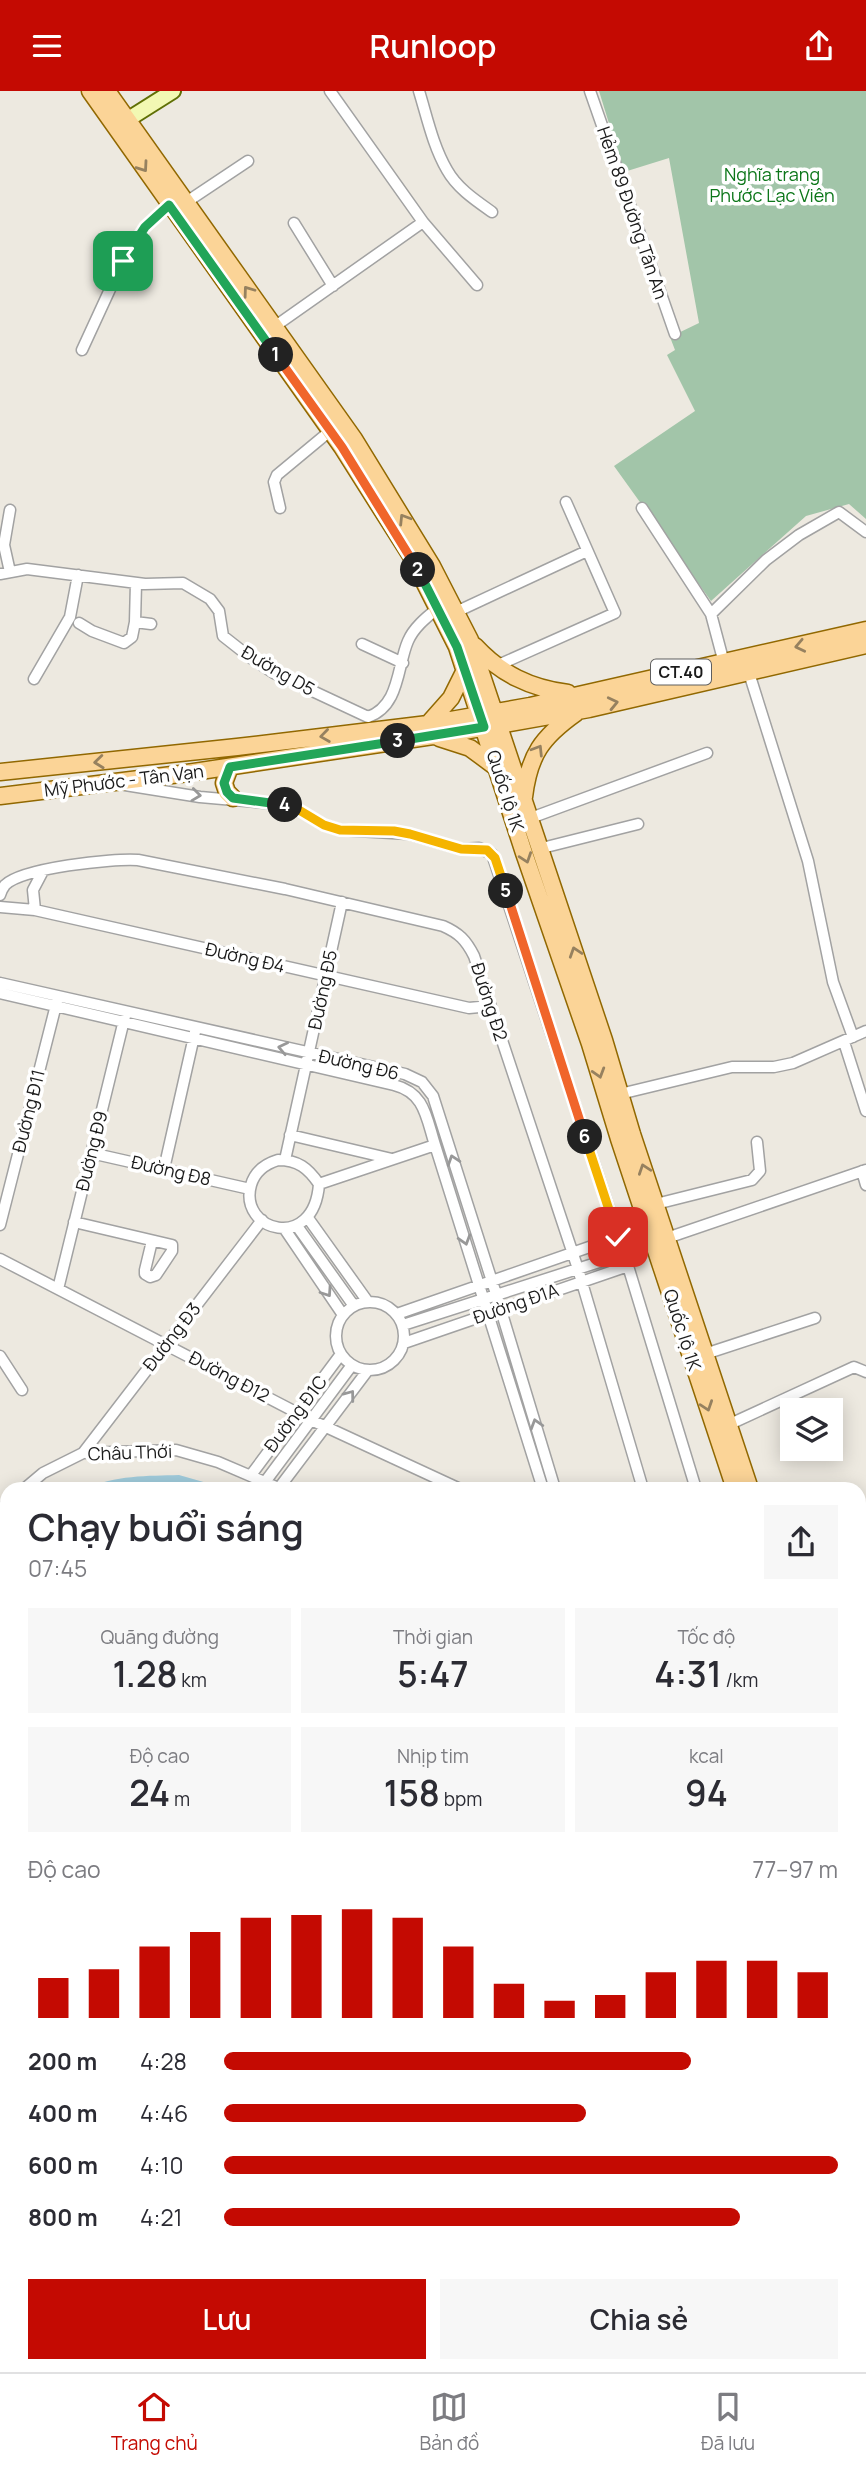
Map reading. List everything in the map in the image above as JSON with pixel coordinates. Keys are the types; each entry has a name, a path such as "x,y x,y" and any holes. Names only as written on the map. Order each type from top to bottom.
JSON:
{"main road":[{"name":"Quốc lộ 1K","path":"90,91 121,124 342,447 411,556 457,647 465,670 490,720 526,811 567,928 748,1482"},
{"name":"Quốc lộ 1K","path":"107,91 121,124"},
{"name":"Quốc lộ 1K","path":"177,204 274,327 354,439 421,547 470,639 490,720 497,768 733,1482"},
{"name":"Mỹ Phước - Tân Vạn","path":"578,703 724,663 866,630"},
{"path":"470,639 495,666 536,687 578,703 538,747 530,763 526,811"},
{"name":"Mỹ Phước - Tân Vạn","path":"0,796 230,767 749,673 866,645"},
{"path":"465,670 451,698 429,730 470,748 497,768"},
{"name":"Mỹ Phước - Tân Vạn","path":"0,772 237,747 356,731 429,730"},
{"path":"230,767 224,783 233,798"}],"street":[{"path":"121,124 173,91"},
{"path":"330,91 423,222 477,285"},
{"path":"419,91 447,172 468,195 492,212"},
{"name":"Hẻm 89 Đường Tân An","path":"590,91 675,334"},
{"path":"82,350 123,261 145,227 177,204 248,161"},
{"path":"274,327 423,222"},
{"path":"294,223 333,286"},
{"path":"280,508 274,482 277,475 330,431"},
{"path":"495,666 615,613 566,502"},
{"path":"642,508 711,614 724,663"},
{"path":"5,573 4,545 10,510"},
{"path":"711,614 756,568 831,515 839,512 866,532"},
{"path":"456,612 587,551"},
{"name":"Đường D5","path":"5,573 27,569 136,583 184,583 209,599 219,611 223,636 251,658 298,685 368,717"},
{"path":"34,679 70,617 78,575"},
{"path":"79,623 124,643 132,637 135,622 136,583"},
{"path":"356,731 368,717 376,715 386,705 403,663 408,641 417,626 438,608"},
{"path":"135,622 151,624"},
{"path":"362,644 403,663"},
{"path":"749,673 808,861 833,982 866,1111"},
{"path":"526,811 707,753"},
{"path":"111,783 200,797 233,798 294,807 324,825 340,830 410,834 461,849 479,848 492,854 628,1266 694,1482"},
{"path":"538,849 639,824"},
{"name":"Đường Đ2","path":"0,895 5,885 43,870 118,858 342,902 443,926 458,933 474,956 582,1281 641,1482"},
{"path":"35,910 33,890 43,870"},
{"name":"Đường Đ5","path":"285,1160 342,902"},
{"name":"Đường Đ4","path":"0,907 35,910 469,1007 490,1006"},
{"name":"Đường Đ6","path":"0,983 57,1002"},
{"name":"Đường Đ6","path":"0,993 57,1002 307,1059 406,1088 416,1095 428,1123 541,1482"},
{"name":"Đường Đ11","path":"0,1225 57,1002"},
{"name":"Đường Đ9","path":"58,1289 125,1017"},
{"path":"620,1094 732,1067 774,1067 793,1063 866,1031"},
{"path":"164,1170 194,1033"},
{"name":"Đường Đ6","path":"307,1059 405,1075 422,1082 433,1096 553,1482"},
{"path":"384,1082 387,1070"},
{"path":"428,1123 440,1119"},
{"path":"290,1135 393,1159"},
{"path":"656,1204 752,1180 760,1171 757,1142"},
{"path":"319,1184 435,1145"},
{"name":"Đường Đ8","path":"91,1153 250,1189"},
{"path":"285,1160 298,1163 307,1168 319,1184 317,1204 308,1218 297,1226 284,1228 270,1225 254,1212 250,1201 250,1189 259,1170 268,1164 285,1160"},
{"path":"667,1238 864,1171 866,1185"},
{"path":"449,1191 462,1187"},
{"path":"308,1218 368,1302"},
{"name":"Đường Đ3","path":"83,1453 262,1220"},
{"path":"74,1222 152,1241"},
{"path":"297,1226 354,1305"},
{"path":"284,1228 343,1315"},
{"name":"Đường Đ1A","path":"397,1314 618,1237"},
{"name":"Đường Đ1A","path":"403,1325 624,1254"},
{"path":"314,1272 335,1256"},
{"name":"Đường Đ12","path":"0,1259 297,1413 445,1482"},
{"name":"Đường Đ1A","path":"404,1343 628,1266"},
{"path":"368,1302 384,1304 397,1314 403,1325 404,1343 395,1360 387,1366 368,1370 352,1365 341,1354 336,1332 343,1315 354,1305 368,1302"},
{"path":"705,1354 815,1318"},
{"name":"Đường Đ1C","path":"251,1475 341,1354"},
{"path":"0,1356 22,1389"},
{"name":"Đường Đ1C","path":"265,1482 352,1365"},
{"path":"729,1425 854,1367 866,1372"},
{"name":"Đường Đ1C","path":"285,1482 368,1370"},
{"path":"509,1382 521,1378"},
{"name":"Châu Thới","path":"32,1482 43,1473 83,1453 176,1450 218,1462 265,1482"},
{"path":"534,1459 545,1454"}],"green space":[{"name":"Nghĩa trang Phước Lạc Viên","path":"599,91 866,91 866,519 849,504 806,516 711,601 614,466 695,411 667,355 675,350 670,337 699,323 669,158 624,172"}],"water":[{"path":"179,1475 204,1482 104,1482 144,1476"}],"route":[{"path":"123,261 145,227 169,205 342,447 411,556 457,647 484,727 230,767 224,783 227,792 233,798 294,807 324,825 340,830 394,831 461,849 479,848 492,854 618,1237"}]}
